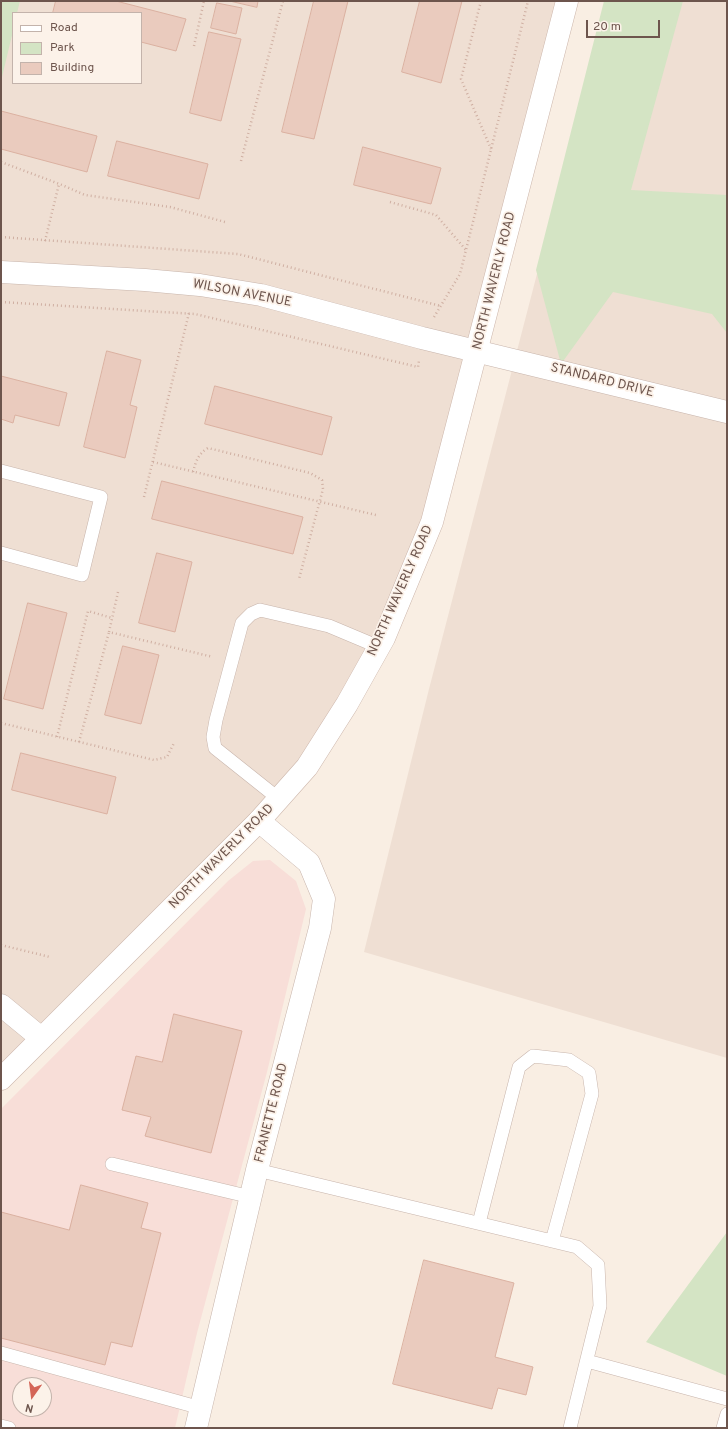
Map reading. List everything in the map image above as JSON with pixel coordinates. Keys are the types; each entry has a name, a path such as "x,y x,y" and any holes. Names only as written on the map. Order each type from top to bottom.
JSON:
{"street":[{"name":"NORTH WAVERLY ROAD","path":"1,1078 259,821 307,767 347,704 379,647 432,522 567,1"},
{"name":"WILSON AVENUE","path":"1,272 145,280 207,286 261,295 422,338 477,351"},
{"name":"STANDARD DRIVE","path":"477,351 727,412"},
{"name":"FRANETTE ROAD","path":"198,1418 257,1170 320,928 324,899 309,863 259,821"},
{"path":"1,1005 41,1038"}],"lane":[{"path":"1,471 100,497 82,576 1,553"},
{"path":"278,799 215,748 213,737 216,720 242,623 251,614 260,610 329,626 379,647"},
{"path":"479,1223 519,1067 533,1056 569,1060 589,1073 592,1094 552,1241"},
{"path":"112,1164 251,1197"},
{"path":"257,1170 577,1247 598,1265 600,1306 570,1428"},
{"path":"1,1353 198,1418"},
{"path":"587,1361 727,1399"},
{"path":"723,1428 727,1414"}],"path":[{"path":"194,46 204,1"},
{"path":"241,161 283,1"},
{"path":"481,1 461,79 491,150"},
{"path":"1,302 189,313 418,367 422,338 460,274 528,1"},
{"path":"1,162 85,195 170,207 224,222"},
{"path":"45,241 59,184"},
{"path":"390,202 436,216 466,250"},
{"path":"1,237 238,254 441,306"},
{"path":"144,497 189,313"},
{"path":"193,472 196,459 201,452 208,448 310,473 322,480 323,489 299,579"},
{"path":"153,462 376,515"},
{"path":"79,742 109,632 118,592"},
{"path":"57,737 88,611 112,618"},
{"path":"109,632 232,661"},
{"path":"1,723 154,760 167,757 174,743"},
{"path":"1,945 50,957"}],"shaded area":[{"path":"1,1 567,1 432,522 307,767 1,1076"},
{"path":"608,1 727,1 727,1058 364,952 429,689"},
{"path":"270,860 296,881 306,909 267,1072 197,1333 175,1428 1,1428 1,1109 228,881 253,861"}],"green space":[{"path":"1,1 20,1 17,12 12,12 12,35 1,77"},
{"path":"604,1 683,1 631,190 727,195 727,333 712,314 613,292 561,364 536,270"},
{"path":"727,1232 727,1376 646,1342"}],"building":[{"path":"56,1 116,1 186,19 176,51 142,42 142,12 53,12"},
{"path":"230,1 258,1 257,7"},
{"path":"314,1 348,1 314,139 282,132"},
{"path":"420,1 462,1 441,83 402,72"},
{"path":"217,3 242,8 236,34 211,28"},
{"path":"209,32 241,39 221,121 190,113"},
{"path":"1,111 97,136 87,172 1,149"},
{"path":"117,141 208,164 199,199 108,176"},
{"path":"363,147 441,168 431,204 354,185"},
{"path":"107,351 141,360 130,405 137,407 125,458 84,447"},
{"path":"1,376 67,393 59,426 15,415 13,423 1,419"},
{"path":"215,386 332,417 322,455 205,424"},
{"path":"162,481 303,517 293,554 152,519"},
{"path":"157,553 192,562 175,632 139,623"},
{"path":"28,603 67,613 43,709 4,699"},
{"path":"123,646 159,655 141,724 105,715"},
{"path":"21,753 116,777 107,814 12,790"},
{"path":"174,1014 242,1031 211,1153 145,1136 151,1117 122,1110 136,1056 162,1062"},
{"path":"81,1185 148,1203 141,1228 161,1233 132,1347 111,1342 105,1365 1,1338 1,1212 69,1230"},
{"path":"424,1260 514,1283 495,1357 533,1367 526,1395 498,1388 492,1409 393,1384"}]}
